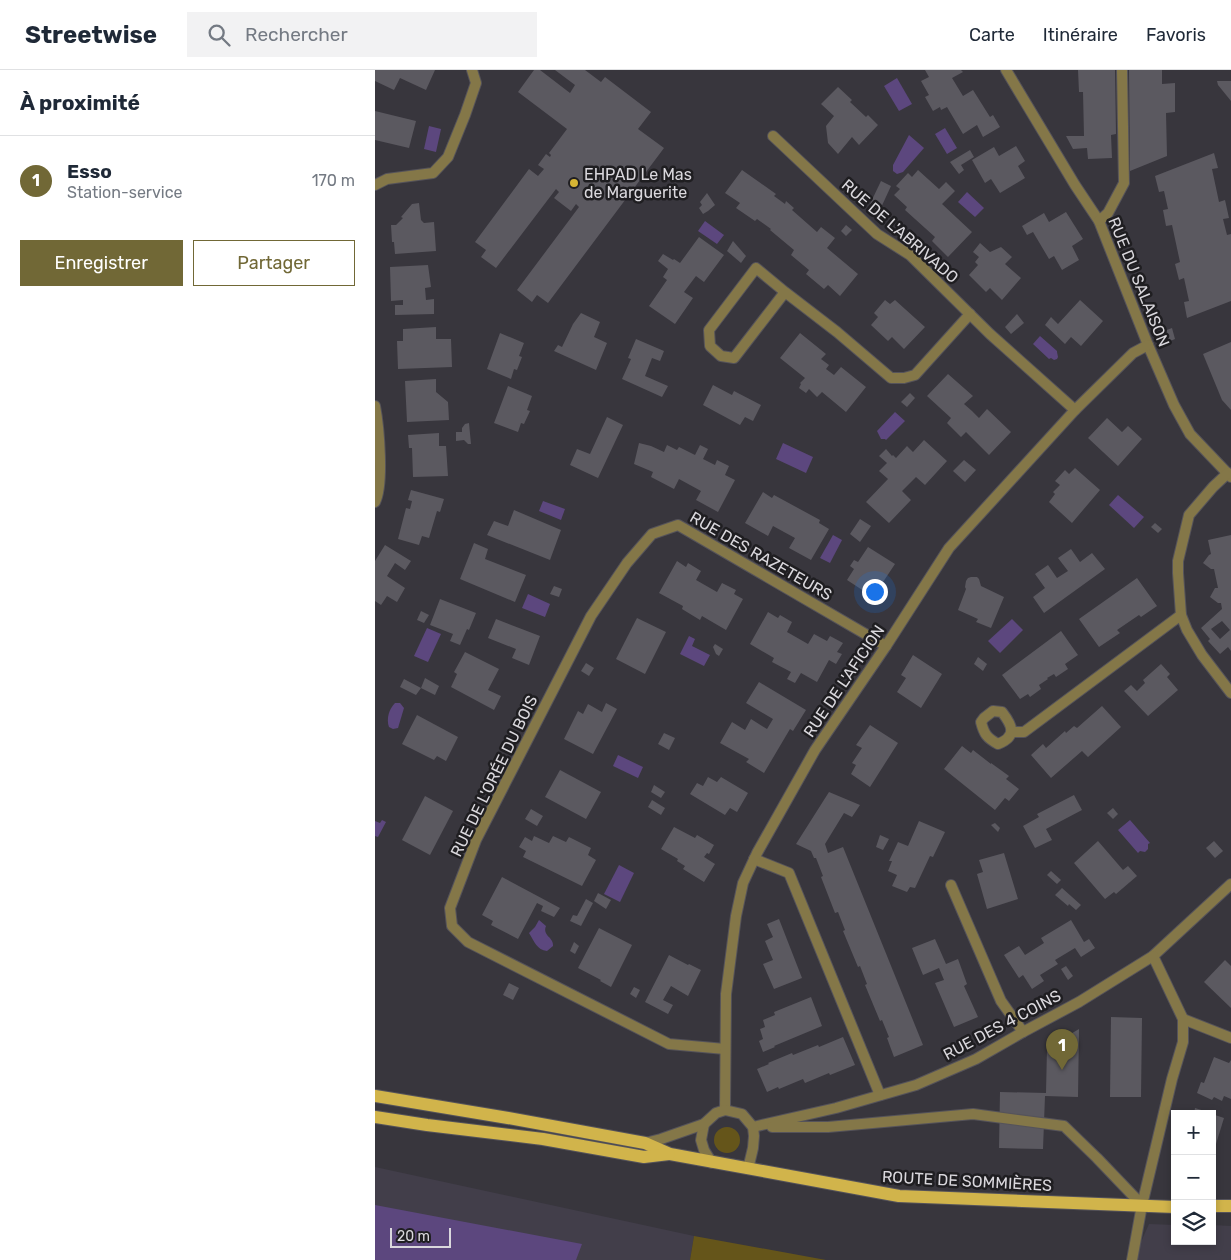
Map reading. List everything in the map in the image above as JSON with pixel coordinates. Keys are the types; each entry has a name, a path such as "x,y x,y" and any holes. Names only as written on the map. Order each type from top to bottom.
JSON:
{"main road":[{"path":"375,1096 645,1143 670,1154"},
{"path":"375,1117 543,1139 644,1157 670,1154"},
{"name":"ROUTE DE SOMMIÈRES","path":"670,1154 899,1196 1171,1207"},
{"path":"1216,1206 1231,1206"}],"street":[{"path":"375,185 387,179 433,173 448,157 477,82 472,70"},
{"name":"RUE DU SALAISON","path":"1006,70 1075,185 1099,221 1174,405 1190,434 1229,475"},
{"path":"1099,221 1108,213 1124,182 1122,70"},
{"name":"RUE DE L'ABRIVADO","path":"773,136 877,234 910,255 990,334 1075,410"},
{"path":"785,292 734,358 721,356 710,346 709,330 756,268 837,332 891,378 904,378 915,375 970,314"},
{"name":"RUE DE L'AFICION","path":"725,1110 727,994 736,916 743,883 754,859 815,750 886,646 949,548 1075,410 1133,353 1148,345"},
{"path":"375,406 378,425 379,484 375,502"},
{"path":"1229,475 1213,487 1189,515 1177,561 1181,615 1187,630 1202,655 1231,693"},
{"name":"RUE DES RAZETEURS","path":"627,563 652,534 678,525 886,646"},
{"name":"RUE DE L'ORÉE DU BOIS","path":"627,563 591,616 476,840 450,908 452,926 467,942 669,1044 725,1049"},
{"path":"1011,732 1024,732 1181,615"},
{"path":"754,859 789,873 880,1096"},
{"name":"RUE DES 4 COINS","path":"753,1127 836,1108 916,1086 976,1059 1079,1002 1153,956 1231,884"},
{"path":"951,885 1001,1001 1023,1032"},
{"path":"1132,1260 1141,1205 1183,1042 1183,1019 1153,956"},
{"path":"1183,1019 1231,1038"},
{"path":"645,1143 704,1124 716,1113 725,1110 743,1114 753,1127 755,1136 748,1169"},
{"path":"753,1127 828,1127 973,1114 1064,1126 1141,1205"},
{"path":"704,1124 701,1140 704,1150 712,1163"}],"shaded area":[{"path":"897,78 912,104 899,111 884,86"},
{"path":"429,126 441,129 436,152 424,149"},
{"path":"945,128 957,148 947,154 935,134"},
{"path":"909,135 924,148 903,172 897,174 893,171 893,165"},
{"path":"967,192 984,208 975,217 958,202"},
{"path":"705,221 724,235 717,244 698,231"},
{"path":"1040,336 1057,351 1057,359 1049,359 1033,344"},
{"path":"895,412 905,421 886,440 881,439 877,431"},
{"path":"783,443 813,457 806,473 776,459"},
{"path":"1118,495 1144,517 1134,528 1109,505"},
{"path":"543,501 565,509 561,520 539,511"},
{"path":"833,535 842,540 830,563 820,558"},
{"path":"528,594 550,604 545,617 522,608"},
{"path":"1012,619 1023,630 1000,653 988,641"},
{"path":"427,628 441,634 428,662 414,656"},
{"path":"689,636 695,639 692,646 710,655 704,666 680,654"},
{"path":"395,703 400,703 404,708 398,728 393,729 389,727 388,717"},
{"path":"618,755 643,767 638,778 613,766"},
{"path":"382,820 386,822 378,837 375,836 375,821 380,823"},
{"path":"1130,820 1150,843 1145,852 1140,851 1138,853 1118,830"},
{"path":"619,865 634,873 620,902 604,894"},
{"path":"539,920 546,926 546,932 553,943 553,946 547,951 538,947 529,933"},
{"path":"727,1127 736,1131 740,1140 736,1149 727,1153 718,1149 714,1140 718,1131"},
{"path":"375,1167 694,1236 690,1260 375,1260"},
{"path":"375,1205 582,1244 576,1260 375,1260"},
{"path":"1149,1224 1171,1225 1171,1245 1216,1245 1216,1225 1231,1226 1231,1260 1133,1260"},
{"path":"694,1236 826,1260 690,1260"}],"building":[{"path":"375,70 435,70 426,90 400,78 394,90 375,81"},
{"name":"EHPAD Le Mas de Marguerite","path":"534,70 540,70 570,93 575,85 555,70 585,70 601,82 605,77 651,112 638,129 664,148 548,303 537,295 532,302 517,290 579,207 576,204 571,211 554,198 559,192 556,189 496,268 481,257 486,250 475,242 529,169 538,176 544,169 538,165 546,154 550,157 549,153 567,129 518,92"},
{"path":"925,70 961,70 963,72 952,78 963,96 973,90 990,117 993,115 1000,127 983,137 977,125 963,134 947,107 941,110 940,107 933,111 925,97 929,95 921,81 929,77"},
{"path":"1078,70 1115,70 1116,134 1111,135 1112,158 1088,159 1087,148 1073,149 1066,136 1084,136 1083,92 1079,92"},
{"path":"1129,70 1162,70 1162,84 1175,83 1175,112 1166,113 1167,156 1130,171"},
{"path":"1217,81 1231,81 1231,101 1218,85"},
{"path":"838,87 852,100 850,102 878,125 859,145 852,137 838,154 828,143 826,126 834,116 821,104"},
{"path":"375,111 416,121 409,148 375,140"},
{"path":"1016,146 1025,161 1018,166 1025,178 1000,193 991,179 985,183 972,160 994,147 999,156"},
{"path":"970,150 974,157 961,165 964,170 959,174 950,162"},
{"path":"1214,153 1218,168 1212,169 1219,202 1225,200 1229,218 1223,219 1227,235 1231,234 1231,301 1187,318 1184,302 1189,301 1184,278 1179,280 1175,264 1180,262 1172,225 1166,226 1163,210 1168,209 1164,191 1159,192 1155,176"},
{"path":"742,170 776,194 774,196 785,204 786,201 794,208 792,210 817,232 821,227 835,238 827,248 858,274 840,296 828,285 824,289 806,274 809,270 791,255 794,250 771,229 736,208 740,203 725,193"},
{"path":"918,170 939,189 946,182 955,191 942,204 972,232 948,257 932,241 935,237 905,210 907,207 894,195 900,189 896,186 908,173 912,177"},
{"path":"881,181 891,186 879,212 870,204"},
{"path":"707,193 715,205 703,214 699,208 702,205 700,202"},
{"path":"419,203 421,220 424,223 434,222 436,251 395,254 391,225 396,225 403,218 401,217 412,204"},
{"path":"1066,212 1083,239 1072,246 1079,260 1062,270 1054,256 1049,259 1033,232 1027,235 1022,226 1044,213 1049,222"},
{"path":"846,225 852,230 846,236 841,231"},
{"path":"699,237 724,255 704,282 696,276 684,292 693,298 675,324 649,306 667,280 663,277 668,269 658,261 663,254 680,263"},
{"path":"733,241 746,256 741,263 727,251"},
{"path":"980,243 990,252 1001,247 1012,257 1005,264 1021,278 1002,300 990,288 986,292 969,275 978,265 975,262 979,257 973,252"},
{"path":"428,265 431,287 425,288 426,300 434,299 434,314 395,315 395,305 403,305 403,300 391,301 390,267"},
{"path":"885,300 890,304 895,300 925,327 904,349 892,337 888,341 871,325 878,317 874,313"},
{"path":"1080,300 1103,321 1081,346 1071,337 1065,344 1045,325 1051,317 1058,324"},
{"path":"581,313 600,322 594,337 607,343 596,370 554,351 558,345 562,347 573,324"},
{"path":"1017,314 1024,323 1011,334 1005,327"},
{"path":"436,327 436,339 451,339 452,367 398,369 397,341 403,341 403,329"},
{"path":"1172,328 1175,339 1168,342 1164,331"},
{"path":"500,333 524,343 519,356 522,357 517,370 514,369 511,379 487,369"},
{"path":"800,333 826,354 821,359 829,365 826,369 834,375 841,367 866,387 846,412 822,392 817,397 809,389 806,393 799,388 800,383 805,378 780,358"},
{"path":"636,339 664,351 660,361 652,358 645,376 668,386 662,397 622,379 631,359 628,358"},
{"path":"1231,342 1231,410 1222,400 1203,354"},
{"path":"948,374 973,396 964,404 979,418 987,409 1011,432 989,455 966,432 961,437 947,423 951,418 927,396"},
{"path":"436,379 436,392 448,402 449,420 407,422 405,381"},
{"path":"713,385 732,395 734,391 761,405 753,421 745,417 740,425 703,405"},
{"path":"508,386 532,396 527,410 530,411 524,424 521,423 518,432 494,423"},
{"path":"910,393 915,398 907,407 901,402"},
{"path":"607,417 623,425 598,478 570,465 577,449 590,454"},
{"path":"1107,418 1122,432 1128,426 1142,439 1118,466 1088,438"},
{"path":"469,423 471,444 464,440 456,441 456,432 462,432 465,424"},
{"path":"439,433 439,446 446,446 448,476 413,477 412,448 409,448 408,435"},
{"path":"924,440 947,461 925,485 916,477 902,491 911,500 889,523 866,502 888,479 879,471 887,463 879,456 886,449 896,458 907,446 913,452"},
{"path":"639,443 664,452 667,445 677,450 679,447 695,455 700,445 708,449 703,459 715,465 717,460 729,466 725,475 735,480 718,512 696,500 701,491 679,479 674,489 651,477 653,472 634,464"},
{"path":"964,460 976,470 965,482 953,471"},
{"path":"1075,468 1100,490 1072,523 1049,502 1055,494 1053,492 1060,485 1055,481 1065,470 1069,474"},
{"path":"411,490 444,499 440,512 437,511 429,538 422,536 419,545 398,539 406,508 410,509 412,501 408,500"},
{"path":"763,492 772,498 774,495 820,520 819,523 829,529 811,560 789,548 795,538 773,526 768,536 745,523"},
{"path":"514,510 561,530 550,560 487,535 494,521 508,526"},
{"path":"860,519 871,526 860,542 850,534"},
{"path":"1155,523 1162,529 1158,533 1151,527"},
{"path":"1231,535 1231,651 1228,647 1220,654 1208,641 1210,639 1201,628 1222,609 1221,603 1210,597 1215,588 1218,588 1214,569 1203,563 1211,554 1208,540","holes":["1222,621 1230,630 1220,639 1211,629"]},
{"path":"474,543 488,549 485,559 526,575 515,602 460,579"},
{"path":"385,545 411,561 405,570 395,563 387,576 405,588 397,602 387,596 381,605 375,601 375,561"},
{"path":"868,547 895,564 873,597 847,580 854,569 850,566 854,560 858,562"},
{"path":"1071,549 1080,562 1092,553 1105,569 1044,613 1033,597 1045,588 1035,574 1048,565 1057,578 1068,571 1058,558"},
{"path":"677,561 686,567 688,563 701,571 696,580 717,592 722,583 736,590 734,594 743,599 726,630 702,616 700,620 682,609 683,606 659,593"},
{"path":"971,577 977,577 981,586 1004,597 991,628 976,622 978,619 958,610 966,589 966,581"},
{"path":"1137,578 1157,606 1141,617 1139,615 1117,630 1120,633 1099,647 1079,619"},
{"path":"554,586 562,589 559,597 550,594"},
{"path":"440,599 476,613 460,645 450,641 453,634 430,625"},
{"path":"421,611 429,615 424,623 417,620"},
{"path":"768,612 778,618 780,615 792,622 787,632 808,644 814,634 827,641 830,636 843,643 837,652 842,654 836,664 829,660 817,682 801,673 795,683 787,679 791,672 772,662 774,658 750,644"},
{"path":"637,618 666,632 645,674 616,659"},
{"path":"496,619 540,636 529,665 512,658 516,649 488,638"},
{"path":"1061,631 1078,655 1065,664 1068,669 1056,677 1054,674 1047,678 1039,685 1041,689 1030,697 1028,694 1020,699 1002,675"},
{"path":"715,644 723,649 719,656 713,647"},
{"path":"465,652 499,669 488,690 501,696 494,710 451,687 457,674 454,672"},
{"path":"913,655 942,674 921,708 897,692 906,678 901,675"},
{"path":"978,657 987,664 983,671 974,664"},
{"path":"586,663 594,668 589,676 581,671"},
{"path":"1161,664 1170,674 1167,677 1178,690 1148,716 1124,691 1131,685 1137,691 1145,683 1143,680"},
{"path":"425,678 439,686 435,695 421,688"},
{"path":"404,679 421,688 416,695 400,687"},
{"path":"759,682 806,710 793,731 790,729 764,773 746,762 749,759 720,743 732,722 745,730 751,719 767,729 773,719 746,703"},
{"path":"606,703 617,709 593,754 564,739 578,711 583,714 588,704 602,712"},
{"path":"1102,706 1121,727 1088,757 1082,751 1051,778 1031,755 1043,744 1046,748 1065,731 1066,733 1074,726 1077,728"},
{"path":"417,715 458,737 446,761 437,756 434,760 402,744"},
{"path":"870,725 898,743 870,787 851,774 856,765 852,763 862,748 856,745"},
{"path":"664,733 675,738 669,750 658,744"},
{"path":"962,746 971,753 973,750 1009,776 1006,779 1019,789 1009,801 1005,798 995,810 944,769"},
{"path":"560,770 601,792 586,819 545,797"},
{"path":"708,777 717,782 721,777 748,793 737,812 730,808 725,815 690,794 697,783 703,786"},
{"path":"654,785 665,792 661,798 651,792"},
{"path":"829,792 860,805 852,817 844,813 825,844 828,853 843,847 923,1045 894,1057 887,1038 889,1037 865,985 867,984 843,931 845,930 838,912 835,913 816,858 814,858 811,851 796,844"},
{"path":"1074,795 1082,810 1046,829 1052,840 1035,848 1023,826 1039,817 1037,814"},
{"path":"425,796 453,811 430,855 402,840"},
{"path":"652,800 665,808 661,815 648,807"},
{"path":"1113,808 1118,814 1113,819 1107,813"},
{"path":"531,809 543,816 537,826 525,819"},
{"path":"919,821 945,832 933,857 930,856 915,888 910,887 907,892 892,886 897,875 888,871 892,861 889,861 898,842 908,846"},
{"path":"995,823 1000,828 998,832 991,825"},
{"path":"674,827 695,838 697,835 714,845 709,854 707,853 704,857 715,864 704,882 683,869 685,866 677,861 678,859 661,849"},
{"path":"880,835 889,839 883,850 876,847"},
{"path":"534,836 549,843 553,836 566,842 569,837 591,848 588,855 596,860 582,886 523,857 526,851 519,847 525,837 532,841"},
{"path":"1098,841 1123,870 1128,866 1137,876 1116,894 1114,892 1105,899 1074,863"},
{"path":"1214,841 1223,851 1215,858 1206,848"},
{"path":"1004,853 1018,899 987,909 977,874 983,872 979,860"},
{"path":"1051,871 1061,880 1057,884 1047,875"},
{"path":"502,877 560,908 554,917 541,911 543,906 537,903 518,939 491,925 493,921 482,915"},
{"path":"1062,888 1081,905 1076,910 1055,895"},
{"path":"598,893 611,900 606,909 594,901"},
{"path":"586,899 593,903 581,926 570,921 573,915 577,916"},
{"path":"779,919 802,978 774,989 763,964 773,960 765,941 773,937 767,924"},
{"path":"1071,920 1084,942 1089,939 1095,948 1081,957 1075,948 1055,960 1058,964 1040,975 1044,981 1032,989 1023,975 1019,978 1004,955 1019,946 1025,955 1044,943 1041,938"},
{"path":"599,928 632,945 611,987 578,968"},
{"path":"935,939 946,964 958,959 967,984 964,986 978,1017 954,1027 935,983 944,980 939,968 923,975 912,948"},
{"path":"574,942 579,946 575,954 570,951"},
{"path":"669,955 701,970 688,996 671,986 663,1000 673,1005 668,1014 645,1002"},
{"path":"1225,960 1231,966 1231,1008 1204,982"},
{"path":"1066,966 1073,976 1068,980 1061,969"},
{"path":"509,983 519,988 513,1000 503,995"},
{"path":"634,987 640,990 636,998 630,994"},
{"path":"811,997 822,1026 763,1052 759,1041 763,1039 760,1029 765,1027 763,1020 775,1015 774,1012"},
{"path":"1111,1017 1142,1018 1141,1097 1110,1097"},
{"path":"1079,1029 1078,1097 1045,1096 1043,1149 999,1148 1000,1092 1046,1093 1047,1048"},
{"path":"843,1037 855,1065 805,1083 803,1079 767,1092 757,1069 792,1053 793,1055 818,1045 819,1047"},
{"path":"1214,1057 1229,1063 1231,1060 1231,1099 1224,1096 1222,1101 1214,1097 1212,1100 1197,1093 1201,1082 1204,1083"},
{"path":"1216,1115 1224,1118 1216,1144"}],"place":[{"name":"EHPAD Le Mas de Marguerite","path":"574,183"},
{"name":"Esso","path":"1062,1070"}]}
